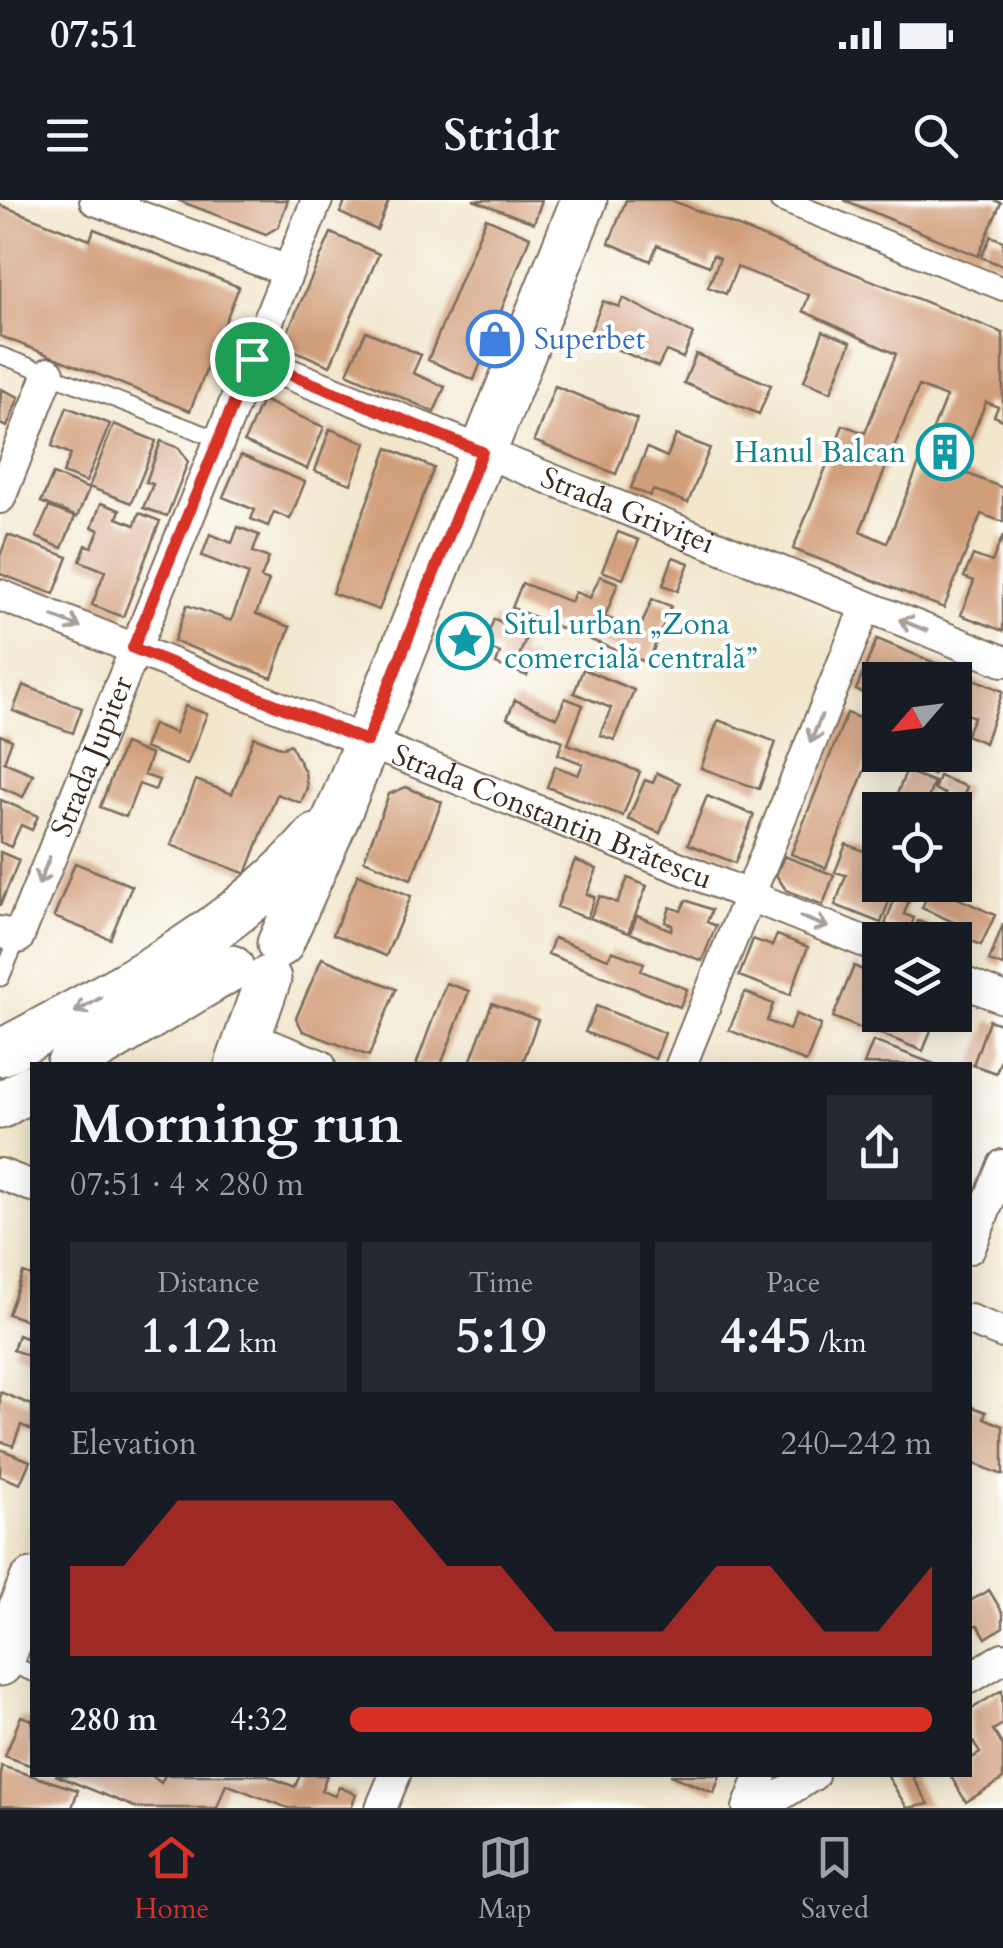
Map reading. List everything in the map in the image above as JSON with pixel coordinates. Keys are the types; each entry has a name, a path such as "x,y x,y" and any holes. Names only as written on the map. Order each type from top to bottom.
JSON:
{"main road":[{"path":"74,1062 251,956 332,829 584,200"},
{"path":"0,1054 173,958 262,893 332,829"},
{"path":"173,958 251,956"},
{"path":"244,1051 251,956"},
{"path":"0,1106 30,1088"},
{"path":"8,1659 30,1588"}],"street":[{"name":"Strada Jupiter","path":"9,935 133,648 317,200"},
{"path":"781,200 1003,289"},
{"path":"108,202 288,271"},
{"name":"Strada Griviței","path":"252,359 1003,661"},
{"path":"0,498 49,373"},
{"name":"Strada Constantin Brătescu","path":"0,595 862,941"},
{"path":"681,1062 866,606"},
{"path":"972,986 1003,998"},
{"path":"244,1051 304,1062"},
{"path":"972,1243 1003,1165"},
{"path":"0,1174 30,1185"},
{"path":"972,1321 1003,1333"},
{"path":"972,1677 1003,1658"},
{"path":"381,1808 393,1777"},
{"path":"748,1808 760,1777"},
{"path":"760,1808 811,1777"}],"lane":[{"path":"0,355 220,440"},
{"name":"Strada Jupiter","path":"1,978 9,935"}],"building":[{"path":"177,200 288,200 278,227 266,234"},
{"path":"346,200 389,200 377,230 340,213"},
{"path":"473,200 542,200 534,223"},
{"path":"626,200 671,200 1003,333 1003,420 994,416 998,407 986,402 958,470 1003,488 1003,522 981,514 944,608 793,549 843,425 865,433 896,354 803,311 809,295 737,267 726,294 708,287 720,258 713,255 709,266 657,245 651,261 609,243","holes":["919,386 946,397 887,543 860,531"]},
{"path":"844,200 994,200 1001,203 978,256"},
{"path":"0,205 90,240 94,229 239,287 190,411 0,336"},
{"path":"486,218 530,237 474,380 428,360"},
{"path":"331,233 379,254 330,366 282,345"},
{"path":"991,236 1003,241 1003,266 981,257"},
{"path":"623,298 693,334 683,358 666,351 658,367 588,337 603,301 619,307"},
{"path":"366,331 421,355 413,373 445,387 434,412 347,373"},
{"path":"823,331 851,342 831,392 804,381"},
{"path":"696,354 771,385 759,414 684,383"},
{"path":"555,386 637,419 616,474 534,441"},
{"path":"1,389 19,397 7,427 0,424"},
{"path":"262,400 324,427 307,469 244,442"},
{"path":"67,407 110,424 86,482 63,473 71,454 52,446"},
{"path":"114,424 156,441 131,503 89,487"},
{"path":"330,429 366,443 351,484 315,471"},
{"path":"676,435 710,448 688,503 653,490 650,496 631,488 647,448 667,457"},
{"path":"161,441 179,448 188,462 167,516 143,508 153,484 146,482"},
{"path":"388,448 434,468 379,610 332,593"},
{"path":"241,455 305,482 290,519 274,512 268,526 251,519 255,510 223,497"},
{"path":"53,474 89,489 77,517 41,502"},
{"path":"101,503 120,510 117,518 135,525 139,513 160,521 123,617 92,605 105,571 80,561 86,545 92,547 99,530 92,527"},
{"path":"49,507 75,517 62,548 36,537"},
{"path":"238,527 259,535 253,552 269,558 261,578 269,581 256,614 290,627 272,678 174,641 187,605 231,621 249,574 202,556 210,534 232,543"},
{"path":"618,532 639,540 623,579 602,571"},
{"path":"8,535 68,557 54,594 0,574 0,556"},
{"path":"1003,535 1003,631 961,615 974,581 964,577 973,555 992,562"},
{"path":"673,557 689,563 678,591 663,585"},
{"path":"600,576 618,583 605,617 639,631 652,599 671,606 648,663 512,608 522,583 571,602 575,592 590,598"},
{"path":"494,619 528,632 520,654 534,659 527,676 496,664 500,653 483,646"},
{"path":"877,639 933,662 868,662"},
{"path":"583,669 634,690 614,740 600,735 611,708 574,693"},
{"path":"972,678 1003,691 985,743 972,738"},
{"path":"23,685 82,708 73,733 13,711"},
{"path":"565,698 583,705 568,744 640,772 623,816 547,787 555,766 578,775 583,764 558,754 563,741 507,718 515,700 557,718"},
{"path":"185,706 207,714 187,765 144,748 153,724 175,733"},
{"path":"847,713 862,719 864,772 826,868 791,854"},
{"path":"718,720 776,742 759,789 701,768"},
{"path":"0,735 12,740 4,762 33,774 23,797 0,787"},
{"path":"254,737 283,748 290,744 305,772 307,788 301,803 277,794 246,874 171,845 196,780 232,794"},
{"path":"124,744 151,755 144,775 159,780 155,790 139,784 126,817 100,807"},
{"path":"906,772 934,782 930,792 898,792"},
{"path":"657,773 680,783 660,833 628,819 645,780 653,783"},
{"path":"939,776 967,787 965,792 934,789"},
{"path":"406,787 442,802 411,879 364,860 389,794"},
{"path":"707,796 754,815 735,863 688,844"},
{"path":"1,800 38,816 32,830 21,825 11,847 0,842"},
{"path":"846,844 862,850 862,902 889,902 881,922 835,905 846,875 835,872"},
{"path":"0,852 19,860 0,906"},
{"path":"784,856 834,875 823,905 786,890 776,875"},
{"path":"575,860 597,869 587,894 595,897 587,918 557,907"},
{"path":"75,863 132,886 110,939 54,917"},
{"path":"358,874 411,896 386,956 333,934"},
{"path":"628,878 647,886 628,933 590,918 600,896 617,903"},
{"path":"686,900 712,910 707,922 716,926 702,961 630,933 637,916 671,930 672,925 665,922 670,907 681,911"},
{"path":"894,902 908,902 904,914 914,918 913,922 886,922"},
{"path":"924,902 966,902 995,915 981,945 972,941 972,922 953,922 922,908"},
{"path":"1003,924 1003,966 989,961"},
{"path":"777,935 808,947 790,995 739,976 753,939 772,946"},
{"path":"554,938 608,959 612,951 644,963 641,971 687,989 680,1007 548,954"},
{"path":"322,958 396,989 369,1056 303,1031 296,1018"},
{"path":"854,966 862,970 862,1029 833,1017"},
{"path":"446,983 469,991 442,1062 417,1062"},
{"path":"745,992 773,1004 767,1021 789,1030 796,1014 821,1025 806,1062 729,1030"},
{"path":"492,1003 538,1020 523,1062 470,1062"},
{"path":"596,1006 665,1033 655,1059 585,1032"},
{"path":"989,1020 1003,1025 1003,1054 996,1073 973,1065"},
{"path":"876,1032 930,1032 923,1051"},
{"path":"873,1041 929,1062 865,1062"},
{"path":"23,1273 30,1275 28,1321 8,1314"},
{"path":"30,1324 30,1356 13,1350 18,1335 25,1338"},
{"path":"0,1392 30,1404 30,1429 21,1425 13,1446 0,1441"},
{"path":"972,1407 986,1412 984,1418 1003,1426 1003,1475 972,1463"},
{"path":"0,1449 30,1461 20,1484 0,1476"},
{"path":"989,1590 1003,1613 1003,1627 986,1638 978,1625 972,1626 972,1600"},
{"path":"1002,1690 1003,1724 993,1730 1003,1746 1003,1779 966,1802 951,1777 972,1777 972,1758 980,1753 972,1740 972,1709"},
{"path":"21,1716 30,1719 30,1765 5,1756"},
{"path":"1,1766 78,1790 72,1808 0,1806"},
{"path":"60,1777 154,1777 161,1783 164,1777 270,1777 295,1787 299,1777 326,1777 321,1791 335,1796 339,1787 356,1794 351,1808 288,1808 226,1784 217,1808 137,1808"},
{"path":"675,1777 719,1777 714,1793"},
{"path":"888,1777 914,1777 929,1804 907,1808"}],"place":[{"name":"Superbet","path":"495,339"},
{"name":"Hanul Balcan","path":"945,452"},
{"name":"Situl urban „Zona comercială centrală”","path":"465,641"}],"route":[{"path":"252,359 482,452 367,741 133,648 252,359"}]}
